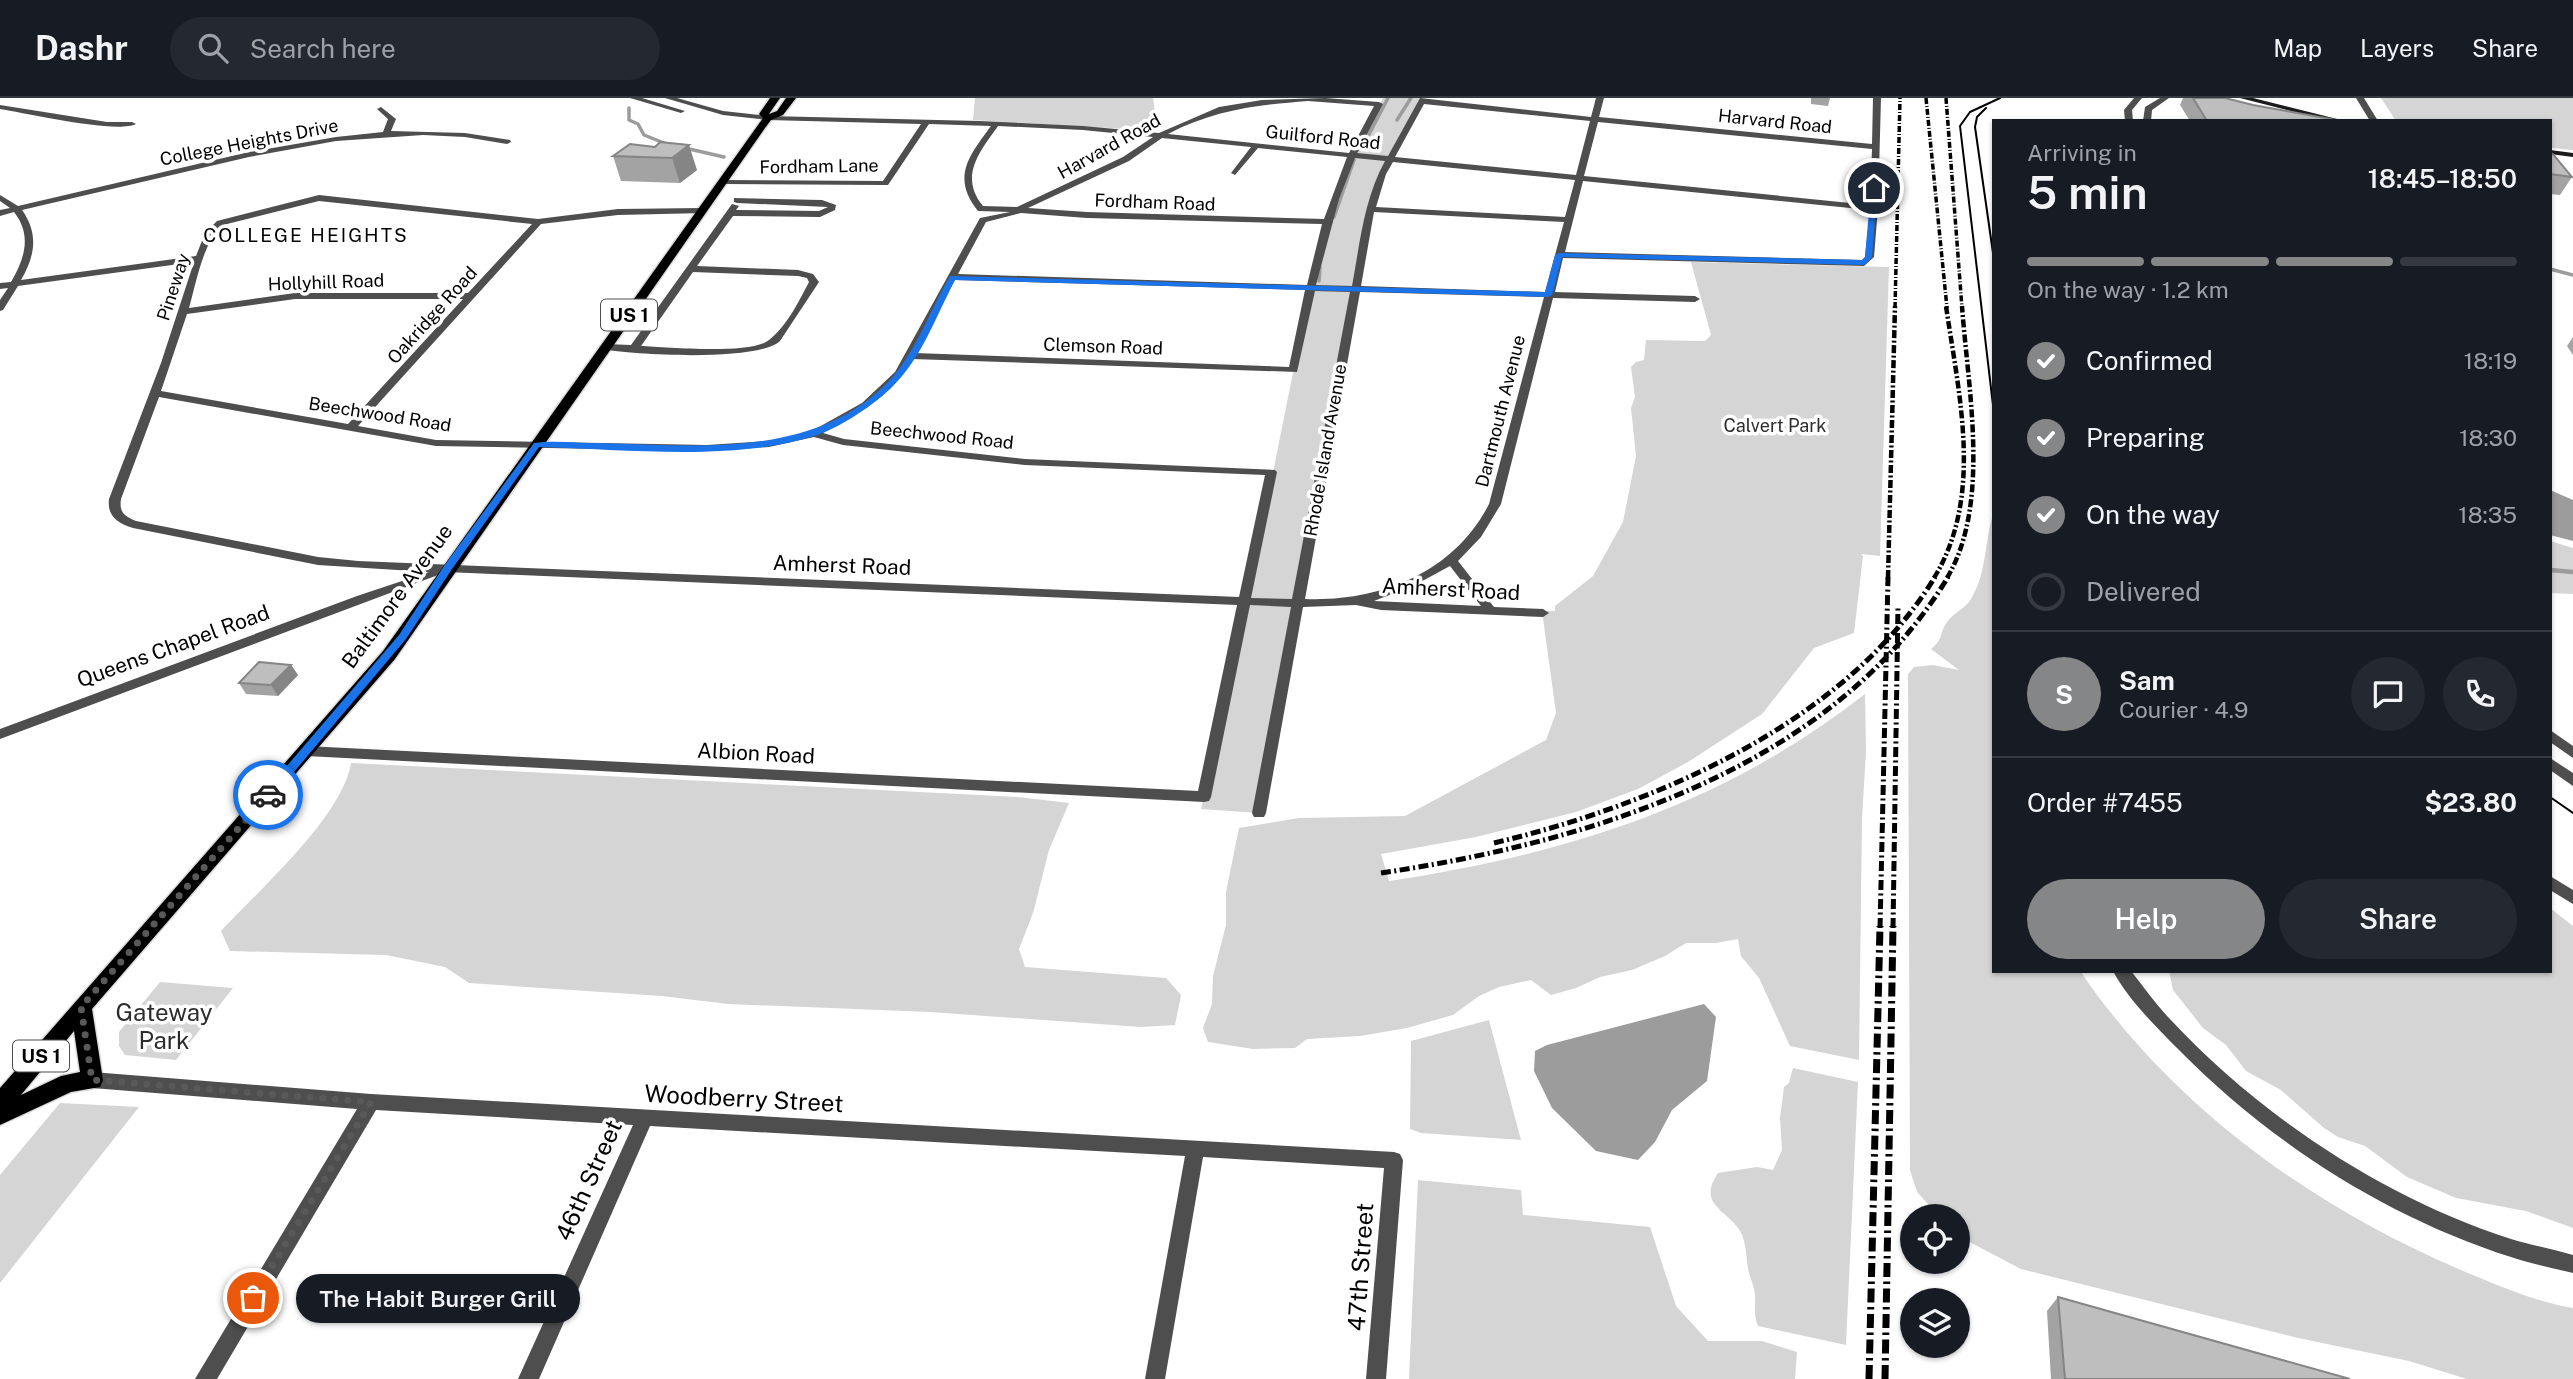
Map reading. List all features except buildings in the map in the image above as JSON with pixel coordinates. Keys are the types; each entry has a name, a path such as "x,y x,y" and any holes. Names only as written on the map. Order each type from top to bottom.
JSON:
{"main road":[{"name":"Baltimore Avenue","path":"768,118 764,114 775,98"},
{"name":"Baltimore Avenue","path":"0,1104 403,637 443,568 537,445 768,118 780,113 791,98"},
{"path":"2244,98 2333,119"},
{"path":"2236,105 2291,119"},
{"path":"2552,152 2573,155"},
{"path":"2552,159 2573,161"},
{"path":"0,1115 69,1083 92,1080 81,1007"}],"street":[{"path":"634,98 718,120 742,122 768,118"},
{"path":"668,98 723,113 768,118"},
{"name":"Dartmouth Avenue","path":"1296,602 1358,601 1427,577 1452,561 1486,524 1495,504 1600,98"},
{"path":"1559,255 1849,264 1867,260 1874,208 1877,98"},
{"path":"2129,119 2128,110 2138,98"},
{"path":"2147,119 2148,109 2165,98"},
{"path":"2360,98 2373,119"},
{"name":"Harvard Road","path":"1019,210 1101,172 1163,135 1207,114 1262,102 1308,99 1379,104 1350,155"},
{"name":"Harvard Road","path":"1423,100 1874,147"},
{"name":"Rhode Island Avenue","path":"1259,813 1353,289 1370,209 1390,159 1423,100"},
{"path":"0,107 107,124 132,124"},
{"path":"381,109 392,119 386,134"},
{"name":"Guilford Road","path":"768,118 927,121 1163,135 1874,208"},
{"name":"Fordham Lane","path":"723,182 885,183 927,121"},
{"path":"814,434 836,423 879,394 899,374 911,356 982,214 970,196 966,176 996,124"},
{"name":"College Heights Drive","path":"0,213 262,151 386,134 449,135 507,142"},
{"path":"1235,173 1256,146"},
{"path":"1311,288 1337,187 1350,155"},
{"path":"634,348 730,213 746,183"},
{"path":"0,198 10,202 16,209 32,237 28,256 0,308"},
{"name":"Pineway","path":"443,568 318,561 133,524 119,518 113,509 115,499 141,435 200,258 214,228 220,223 314,199 350,200 538,222 618,212 702,211"},
{"path":"730,213 820,214 832,208 832,205 822,203 737,200"},
{"path":"1370,209 1568,220"},
{"name":"Fordham Road","path":"982,214 1019,210 1087,215 1328,222"},
{"name":"Oakridge Road","path":"349,429 538,222"},
{"path":"0,286 200,258"},
{"path":"606,347 741,351 764,348 776,338 814,282 810,276 798,273 690,269"},
{"path":"952,277 1695,299"},
{"name":"Clemson Road","path":"911,356 1293,370 1311,288"},
{"name":"Hollyhill Road","path":"184,312 295,296 471,296"},
{"name":"Beechwood Road","path":"154,393 436,443 721,447 769,444 814,434 842,442 1025,462 1271,472 1245,601"},
{"path":"1452,561 1491,611"},
{"name":"Queens Chapel Road","path":"361,598 405,567"},
{"name":"Amherst Road","path":"443,568 1296,602"},
{"name":"Queens Chapel Road","path":"0,734 443,568"},
{"name":"Albion Road","path":"306,751 1204,797 1245,601"},
{"name":"Amherst Road","path":"1358,601 1381,606 1543,613"},
{"path":"2552,737 2573,753"},
{"path":"2552,764 2573,780"},
{"path":"2552,882 2573,898"},
{"path":"2123,973 2151,1009 2194,1055 2246,1101 2309,1147 2388,1194 2452,1224 2509,1246 2573,1264"},
{"name":"Woodberry Street","path":"92,1080 371,1102 1394,1160"},
{"path":"205,1379 371,1102"},
{"name":"46th Street","path":"528,1379 645,1117"},
{"path":"1155,1379 1195,1149"},
{"name":"47th Street","path":"1376,1379 1394,1160"}],"green space":[{"path":"975,98 1153,98 1158,131 973,120"},
{"path":"1383,98 1420,98 1379,173 1259,813 1201,809 1245,612 1310,288 1337,188"},
{"path":"2381,98 2573,98 2573,150 2552,148 2552,119 2395,119"},
{"name":"Calvert Park","path":"1691,262 1889,267 1880,556 1861,554 1863,556 1854,633 1814,648 1762,714 1688,762 1638,789 1576,812 1476,837 1381,854 1389,881 1518,856 1580,839 1640,819 1755,767 1811,733 1865,694 1859,1060 1790,1046 1759,978 1741,956 1738,939 1716,943 1686,943 1665,956 1632,970 1600,977 1551,995 1531,980 1499,987 1479,996 1453,1015 1407,1028 1360,1036 1307,1039 1295,1048 1253,1049 1208,1042 1203,1028 1212,1004 1213,976 1226,925 1226,892 1239,828 1299,818 1405,816 1546,740 1556,713 1542,611 1555,611 1555,606 1593,576 1623,522 1636,456 1631,408 1635,397 1631,367 1644,360 1646,340 1705,341 1711,335"},
{"path":"1992,519 1992,973 2082,973 2117,1020 2158,1066 2202,1109 2300,1184 2407,1245 2463,1271 2531,1297 2573,1308 2573,1379 2467,1379 2409,1361 2298,1338 2021,1269 1970,1242 1970,1204 1928,1204 1917,1192 1910,1170 1908,674 1914,667 1933,665 1959,670 1931,649 1938,642 1947,622 1969,602 1983,568"},
{"path":"2552,542 2573,548 2573,594 2552,593"},
{"path":"351,763 1018,797 1069,803 1049,850 1033,913 1019,949 1025,967 1166,978 1181,995 1175,1025 1141,1027 930,1012 728,1004 662,996 469,983 445,967 386,955 230,951 221,931 316,829 345,784"},
{"path":"2552,910 2573,926 2573,1228 2526,1211 2456,1198 2407,1177 2365,1146 2338,1137 2281,1090 2246,1071 2226,1045 2203,1028 2173,990 2169,973 2552,973"},
{"name":"Gateway Park","path":"160,982 233,988 176,1060 125,1055 119,1046 119,1032"},
{"path":"1489,1020 1521,1140 1421,1133 1410,1129 1411,1041"},
{"path":"1793,1068 1858,1082 1846,1345 1758,1326 1755,1291 1742,1235 1718,1208 1711,1194 1712,1184 1718,1173 1757,1167 1773,1170 1782,1150 1780,1118 1784,1087 1789,1083"},
{"name":"Gateway Park","path":"60,1103 139,1107 0,1283 0,1175"},
{"path":"1418,1180 1521,1190 1523,1215 1650,1227 1676,1306 1708,1341 1762,1341 1797,1352 1795,1379 1409,1379"}],"shaded area":[{"path":"2552,491 2573,500 2573,541 2552,536"},
{"path":"1704,1004 1716,1017 1707,1081 1672,1110 1655,1142 1638,1160 1596,1151 1552,1108 1534,1071 1535,1051 1547,1045"}],"waterway":[{"path":"1356,152 1366,140 1388,98"},
{"path":"1397,120 1411,98"},
{"path":"629,108 629,120 638,124 644,135 669,145"},
{"path":"685,148 724,157"},
{"path":"1334,217 1354,160"},
{"path":"1319,281 1320,267"},
{"path":"2552,270 2573,275"},
{"path":"2552,570 2573,572"}],"tram line":[{"path":"1992,397 1960,126 1970,112 2000,98"},
{"path":"1986,108 1977,117 1975,127 1992,246"},
{"path":"2552,798 2573,813"}],"railway":[{"path":"1895,308 1900,98"},
{"path":"1926,98 1947,308"},
{"path":"1946,98 1962,308"},
{"path":"1888,578 1895,306"},
{"path":"1934,578 1949,546 1959,514 1963,480 1961,410 1946,306"},
{"path":"1947,578 1961,549 1973,482 1971,409 1962,306"},
{"path":"1887,639 1888,577"},
{"path":"1898,628 1935,577"},
{"path":"1897,646 1948,577"},
{"path":"1898,605 1898,628"},
{"path":"1887,639 1898,628"},
{"path":"1897,646 1898,628"},
{"path":"1494,843 1555,827 1618,806 1680,781 1741,751 1798,716 1851,675 1887,639"},
{"path":"1886,656 1887,639"},
{"path":"1886,656 1897,646"},
{"path":"1893,928 1897,646"},
{"path":"1381,873 1541,841 1622,816 1699,785 1773,747 1840,700 1886,656"},
{"path":"1880,928 1886,656"},
{"path":"1869,1379 1880,926"},
{"path":"1885,1379 1893,926"}],"way so far":[{"path":"253,1298 371,1102 92,1080 81,1007 268,795"}],"place":[{"name":"The Habit Burger Grill","path":"253,1298"}],"district":[{"name":"COLLEGE HEIGHTS","path":"306,235"}],"route":[{"path":"268,795 403,637 448,568 537,445 707,448 769,444 814,434 866,405 892,383 911,356 952,277 1548,295 1559,255 1864,263 1868,257 1874,188"}]}
